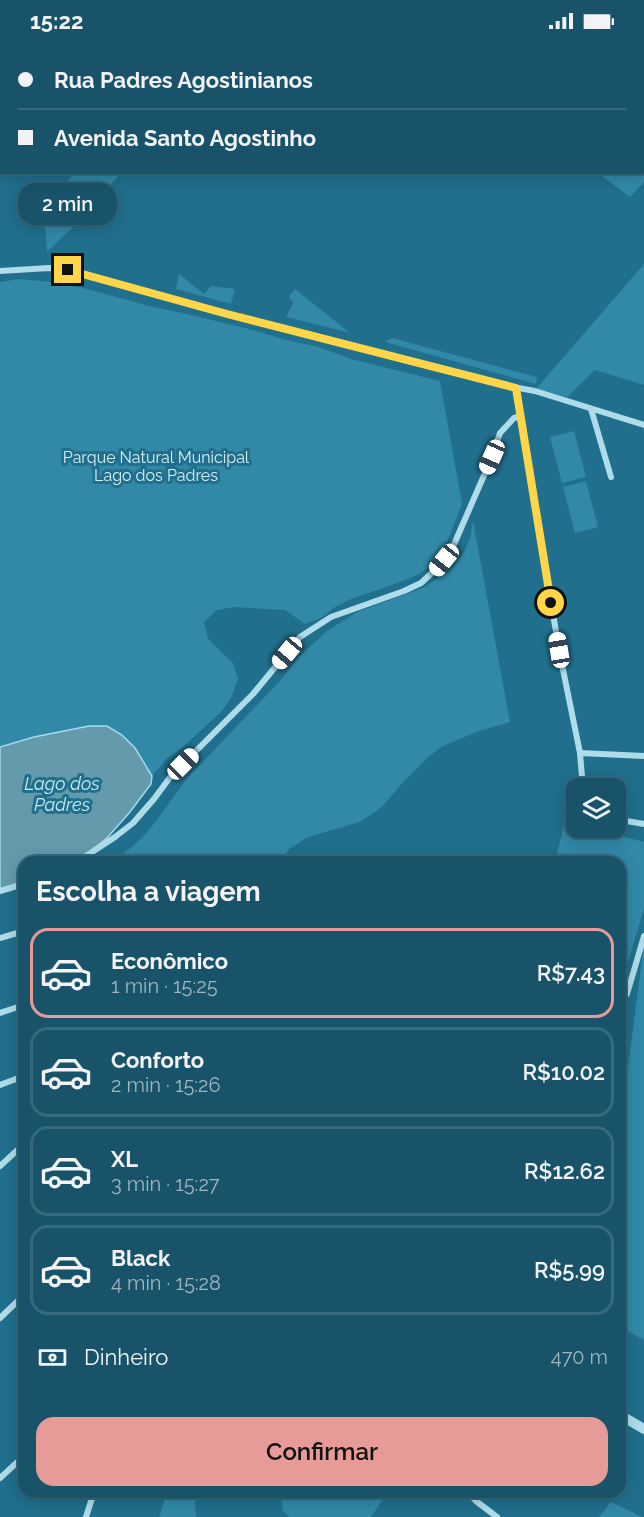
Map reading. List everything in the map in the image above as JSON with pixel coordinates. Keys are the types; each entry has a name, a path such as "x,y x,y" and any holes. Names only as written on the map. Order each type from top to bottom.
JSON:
{"street":[{"path":"0,271 49,268 68,270 227,314 516,388 536,391 644,425"},
{"path":"516,388 559,650 580,753 582,778"},
{"path":"591,409 611,477"},
{"path":"86,856 133,823 171,776 253,694 300,638 331,617 421,583 435,570 452,549 500,433 514,418 521,416"},
{"path":"580,753 644,756"},
{"path":"626,821 644,824"},
{"path":"0,891 18,886"},
{"path":"0,938 18,933"},
{"path":"626,995 644,936"},
{"path":"0,1012 18,1007"},
{"path":"0,1086 18,1078"},
{"path":"0,1166 18,1150"},
{"path":"0,1318 18,1302"},
{"path":"626,1418 644,1429"},
{"path":"0,1478 18,1462"},
{"path":"86,1517 92,1498"},
{"path":"473,1498 497,1517"}],"green space":[{"path":"74,174 120,174 93,206 66,183"},
{"path":"599,174 643,174 644,182 630,197"},
{"path":"44,203 73,227 47,252 44,209"},
{"path":"644,264 644,385 595,370 567,397 536,389"},
{"path":"179,274 204,294 211,286 235,289 231,304 176,289"},
{"name":"Parque Natural Municipal Lago dos Padres","path":"19,279 53,282 87,289 319,347 351,359 440,381 462,504 444,550 433,564 403,581 351,599 335,607 321,618 305,624 285,610 234,607 217,610 204,622 208,639 233,663 238,679 232,696 222,711 183,747 167,758 152,776 151,784 130,812 107,838 84,856 18,856 18,869 0,891 0,282"},
{"path":"295,289 350,333 286,317 293,303 289,296"},
{"path":"392,338 537,377 536,384 385,342"},
{"path":"574,431 586,477 562,483 550,437"},
{"path":"586,481 598,527 575,533 563,487"},
{"path":"473,521 510,722 479,731 443,746 428,757 403,782 382,807 360,822 308,837 289,849 284,856 119,856 143,836 193,772 278,683 300,656 327,631 357,612 423,588 452,569 463,554 470,538"},
{"path":"565,821 566,838 626,837 644,842 644,909 626,968 626,856 556,856"},
{"path":"644,943 644,1340 626,1330 626,1083"},
{"path":"165,1498 197,1498 196,1517 159,1517"},
{"path":"282,1498 384,1498 371,1517 289,1517 283,1511"},
{"path":"611,1502 642,1517 599,1517"}],"water":[{"name":"Lago dos Padres","path":"89,726 107,726 122,735 135,748 152,776 151,784 107,838 84,856 18,856 18,885 0,891 0,747 34,737"}],"route":[{"path":"68,270 227,314 516,388 551,603"}]}
